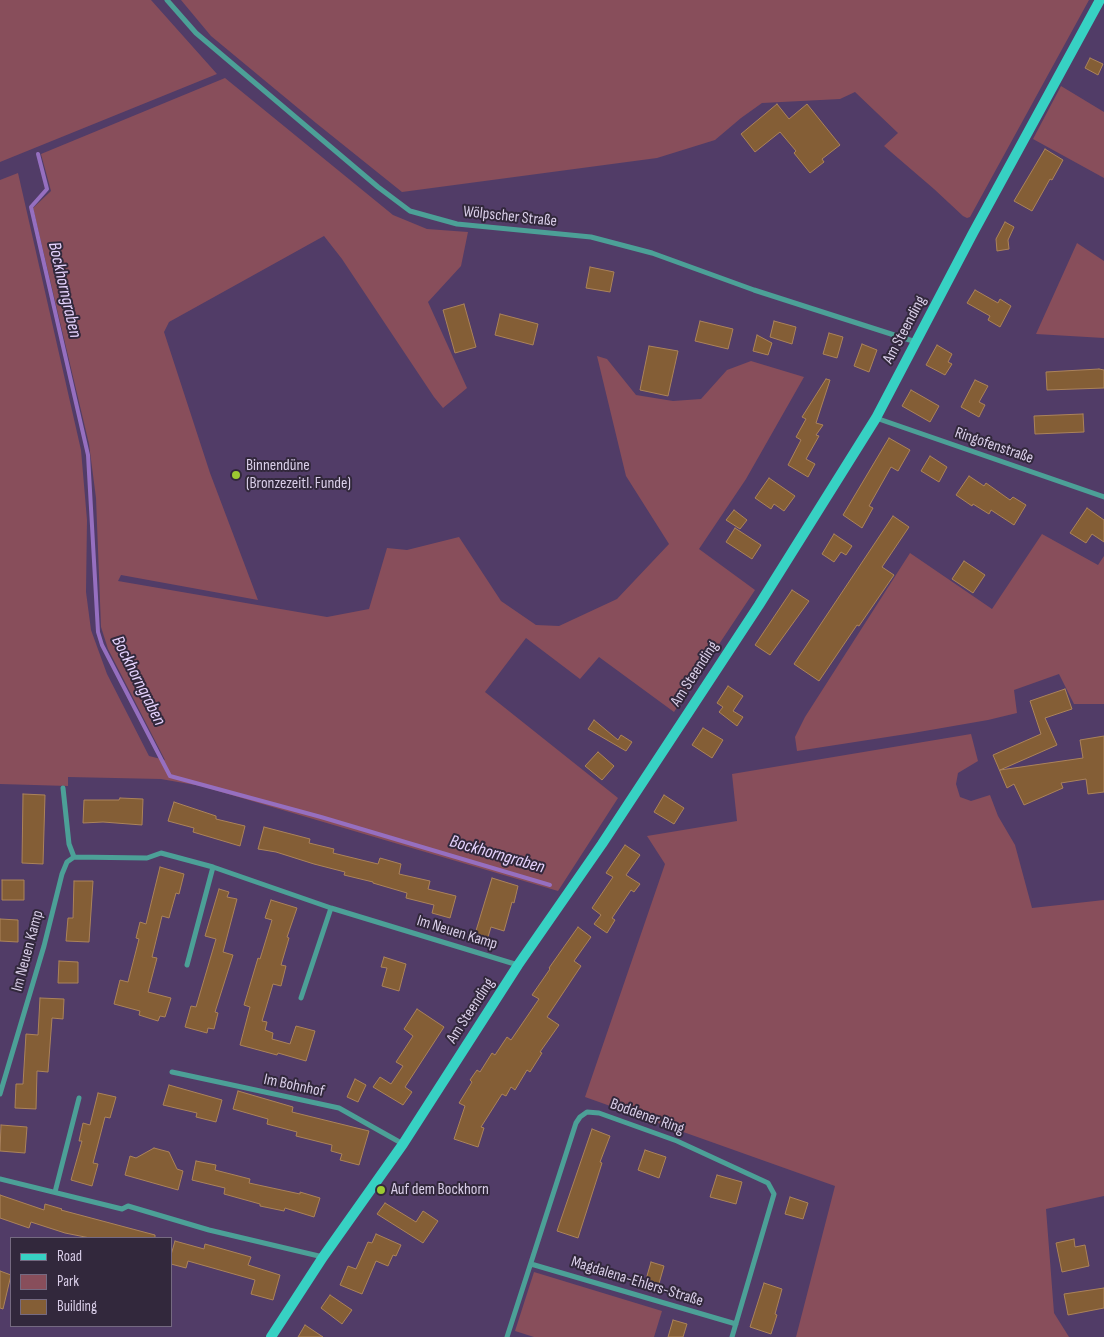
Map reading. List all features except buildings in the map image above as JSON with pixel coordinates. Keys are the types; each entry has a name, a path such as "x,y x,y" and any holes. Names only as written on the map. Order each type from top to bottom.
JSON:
{"street":[{"name":"Wölpscher Straße","path":"167,0 196,33 410,212 457,224 591,237 652,253 754,290 916,342"},
{"name":"Am Steending","path":"271,1337 403,1144 518,965 602,844 759,605 876,418 977,225 1100,0"},
{"name":"Ringofenstraße","path":"876,418 1104,497"},
{"path":"63,788 69,844 74,857"},
{"name":"Im Neuen Kamp","path":"0,1094 44,946 62,874 67,862 74,857 147,858 161,853 213,867 331,908 518,965"},
{"path":"187,965 213,867"},
{"path":"301,998 331,908"},
{"name":"Im Bohnhof","path":"172,1072 339,1108 403,1144"},
{"path":"55,1192 79,1098"},
{"name":"Boddener Ring","path":"507,1337 576,1123 580,1117 588,1112 600,1113 677,1141 768,1183 774,1194 732,1337"},
{"path":"0,1179 122,1209 128,1206 209,1230 324,1257"},
{"name":"Magdalena-Ehlers-Straße","path":"531,1264 736,1324"}],"green space":[{"path":"0,0 151,0 217,74 0,162"},
{"path":"181,0 1089,0 970,217 967,218 884,146 898,133 855,92 840,99 762,103 715,140 657,158 402,192 211,36"},
{"path":"225,78 393,215 427,229 468,232 461,266 428,302 467,388 443,408 342,259 324,236 169,322 164,332 210,473 258,600 121,575 118,581 327,617 369,609 387,548 407,550 459,537 501,601 536,625 559,626 617,599 669,544 626,476 597,356 607,359 636,395 673,401 701,399 727,370 751,361 804,377 746,479 699,549 755,590 674,712 599,657 580,679 526,638 485,692 618,798 558,891 201,786 161,779 68,777 68,786 0,784 0,180 18,173 81,450 87,520 86,592 91,630 107,674 149,756 165,760 108,649 101,627 96,498 89,444 33,208 51,191 41,154"},
{"path":"1061,86 1104,112 1104,178 1033,139"},
{"path":"1077,243 1104,261 1104,338 1036,334"},
{"path":"1042,534 1098,565 1104,556 1104,704 1074,704 1059,674 1014,690 1017,713 913,733 797,751 795,737 805,717 910,553 992,609"},
{"path":"971,734 978,761 958,773 956,784 960,797 971,801 990,795 998,816 1015,845 1032,908 1104,900 1104,1196 1046,1209 1054,1313 1069,1337 796,1337 835,1186 585,1097 665,864 647,836 737,821 732,774"},
{"path":"534,1272 662,1311 654,1337 534,1337 515,1331"}],"waterway":[{"name":"Bockhorngraben","path":"38,154 47,189 31,207 88,455 98,632 102,645 170,776 321,817 550,885"}],"place":[{"name":"Binnendüne (Bronzezeitl. Funde)","path":"236,475"},
{"name":"Auf dem Bockhorn","path":"381,1190"}]}
